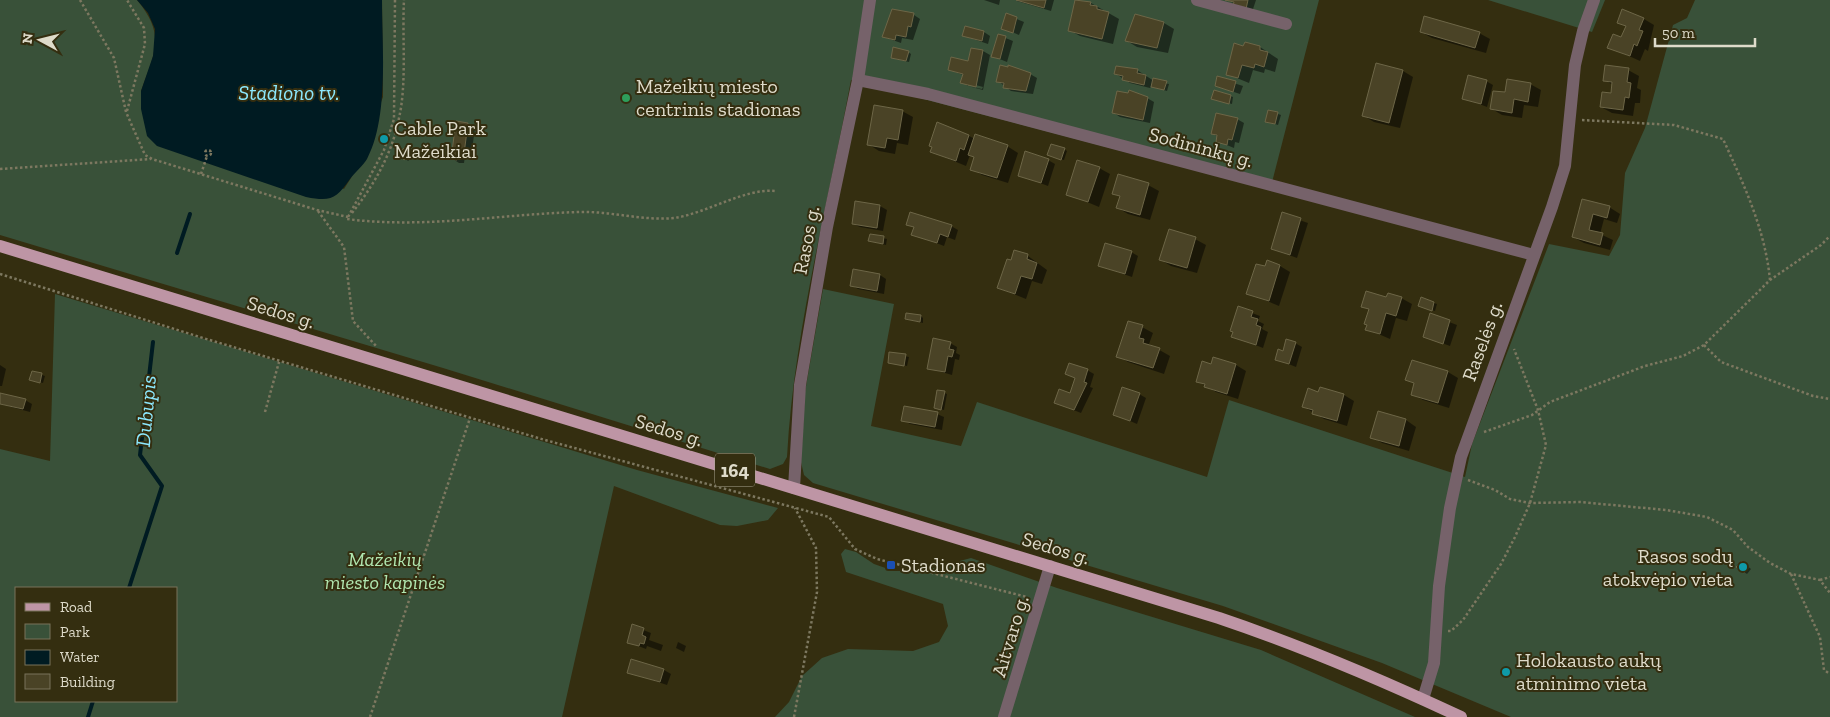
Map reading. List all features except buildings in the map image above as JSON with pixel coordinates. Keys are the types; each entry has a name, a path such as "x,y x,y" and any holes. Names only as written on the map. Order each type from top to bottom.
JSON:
{"main road":[{"name":"Sedos g.","path":"0,246 1050,566 1278,638 1462,717"}],"street":[{"name":"Rasos g.","path":"794,488 800,385 827,227 858,80 870,0"},
{"path":"1196,0 1286,24"},
{"name":"Raselės g.","path":"1423,699 1434,663 1438,632 1439,586 1457,476 1468,437 1565,166 1575,66 1583,32 1594,0"},
{"name":"Sodininkų g.","path":"858,80 928,94 1534,255"},
{"name":"Aitvaro g.","path":"1004,717 1050,566"}],"path":[{"path":"80,0 114,58 126,112 145,155 152,159 347,219 404,224 579,212 650,218 674,218 697,213 764,190 776,191"},
{"path":"126,112 145,44 144,28 127,0"},
{"path":"347,219 384,150 394,120 395,0"},
{"path":"347,219 378,176 395,134 400,116 404,0"},
{"path":"1570,121 1604,120 1674,125 1723,139 1749,196 1767,252 1770,280"},
{"path":"201,174 207,156"},
{"path":"0,169 152,159"},
{"path":"317,210 344,247 354,321 377,348 384,362"},
{"path":"1468,437 1532,415 1550,402 1645,366 1683,356 1704,345 1770,280 1821,245 1830,236"},
{"path":"0,274 203,338 470,418 665,474 829,517 855,549 877,559 1032,598 1042,595"},
{"path":"1438,632 1451,631 1463,620 1501,564 1530,503 1546,445 1538,410 1517,356 1510,341 1504,336"},
{"path":"1704,345 1721,362 1812,396 1830,399"},
{"path":"265,412 279,362"},
{"path":"370,717 470,418"},
{"path":"1457,476 1495,490 1510,500 1530,503 1580,502 1666,510 1707,517 1733,530 1748,547 1791,574 1820,580 1830,577"},
{"path":"794,507 816,548 817,592 794,717"},
{"path":"1791,574 1820,637 1824,670 1830,674"},
{"path":"1820,580 1830,593"}],"green space":[{"path":"0,0 137,0 146,12 155,34 154,54 141,91 344,189 351,178 383,97 382,0 1319,0 1270,190 851,80 804,315 791,409 787,457 783,464 770,469 443,368 0,235"},
{"path":"1488,0 1605,0 1592,32"},
{"path":"1695,0 1830,0 1830,717 1511,717 1382,663 1223,606 813,483 804,475 801,462 805,392 823,289 894,304 871,426 961,446 977,402 1207,477 1229,400 1465,477 1472,444 1549,244 1609,256 1620,235 1625,173 1645,128 1673,25 1687,18"},
{"name":"Mažeikių miesto kapinės","path":"55,294 637,470 778,508 768,520 737,526 720,525 614,486 562,717 0,717 0,449 50,461"},
{"path":"845,549 856,552 874,564 894,571 922,571 971,558 1057,588 1261,650 1415,717 775,717 789,702 802,676 822,658 848,649 913,651 939,642 948,626 943,604 846,572 841,554"}],"water":[{"name":"Stadiono tv.","path":"137,0 382,0 383,81 379,123 374,142 365,162 337,195 321,199 306,197 157,146 147,136 141,109 141,91 153,56 155,29 148,13"}],"waterway":[{"path":"177,253 190,214"},
{"name":"Dubupis","path":"129,587 162,486 140,455 153,342"},
{"name":"Dubupis","path":"88,717 93,702"}],"place":[{"name":"Mažeikių miesto centrinis stadionas","path":"626,98"},
{"name":"Cable Park Mažeikiai","path":"384,139"},
{"name":"Stadionas","path":"891,565"},
{"name":"Rasos sodų atokvėpio vieta","path":"1743,567"},
{"name":"Holokausto aukų atminimo vieta","path":"1506,672"}]}
